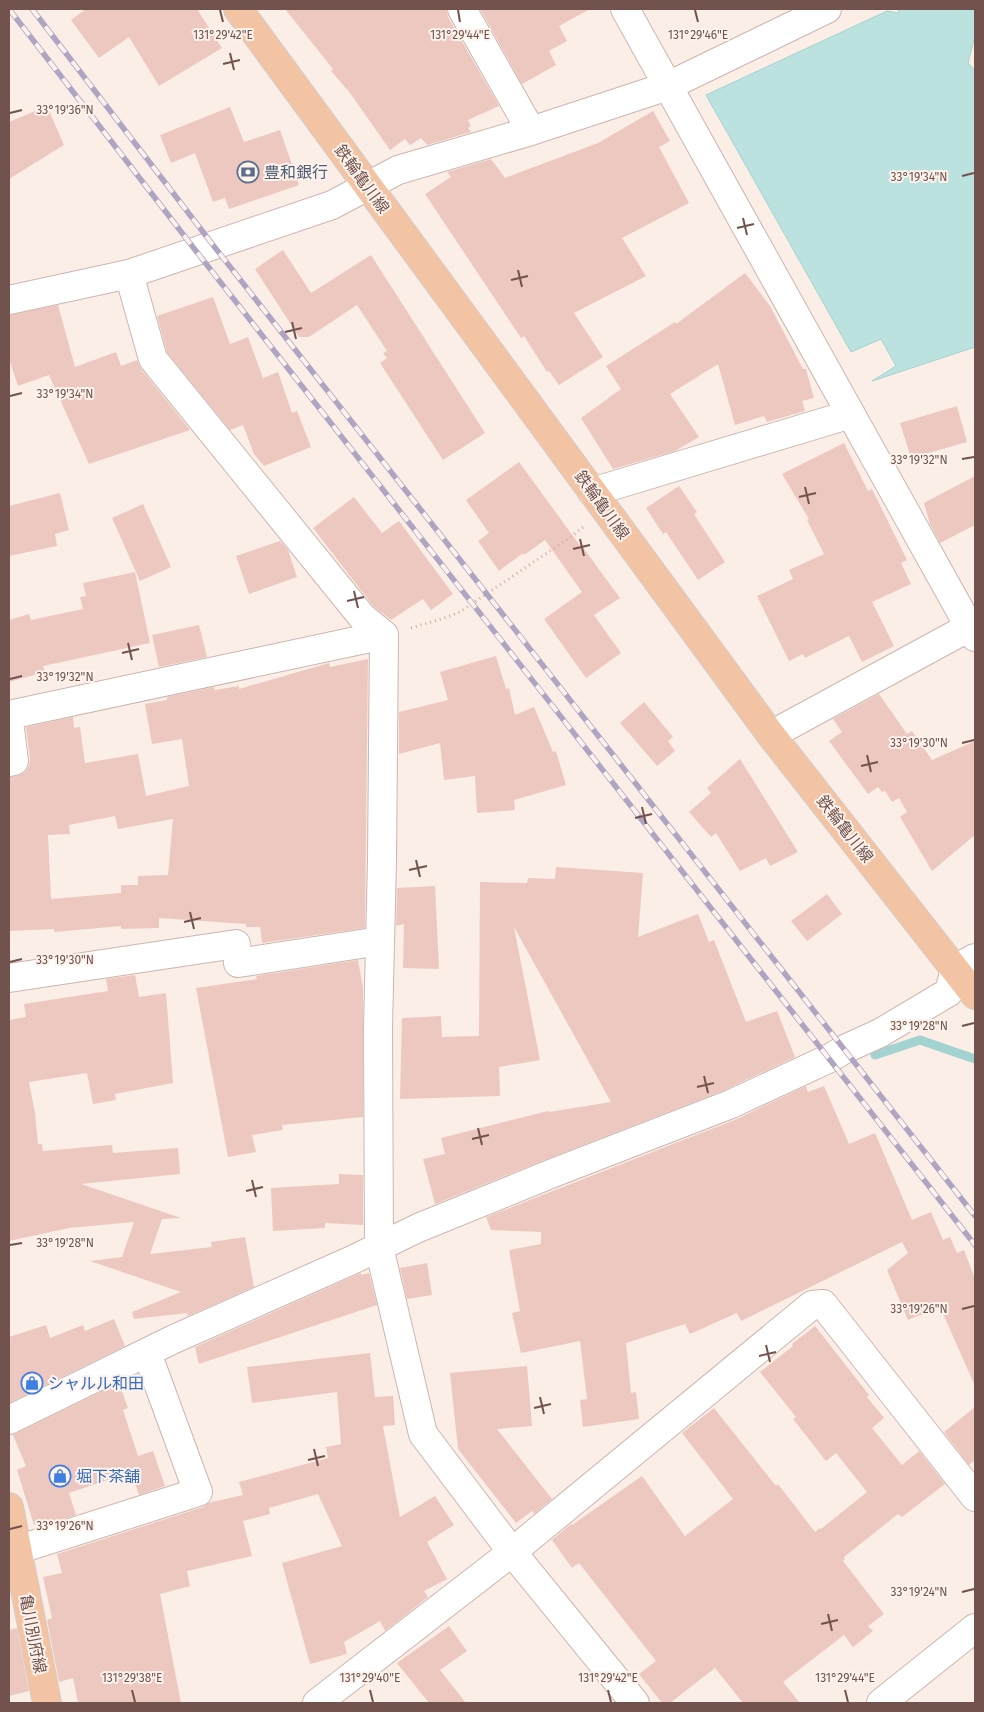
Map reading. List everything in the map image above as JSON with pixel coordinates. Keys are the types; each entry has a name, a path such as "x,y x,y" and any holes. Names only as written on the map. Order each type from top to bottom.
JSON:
{"main road":[{"name":"鉄輪亀川線","path":"238,9 772,735 965,964 975,995"},
{"name":"亀川別府線","path":"9,1506 46,1703"}],"street":[{"path":"462,9 531,131"},
{"path":"625,9 973,629 772,735"},
{"path":"9,300 129,274 332,206 398,170 531,131 668,86 827,9"},
{"path":"129,274 153,360 363,618 384,635"},
{"path":"598,500 851,414"},
{"path":"9,715 384,635"},
{"path":"384,635 378,1028 379,1246 423,1434 512,1552 635,1703"},
{"path":"9,721 14,761 9,762"},
{"path":"9,978 236,944 238,963 380,941"},
{"path":"9,1420 147,1352 418,1228 535,1180 731,1104 830,1058 880,1032 949,992 965,964"},
{"path":"317,1703 512,1552 812,1305 823,1304 975,1496"},
{"path":"17,1550 198,1492 147,1352"},
{"path":"881,1703 975,1628"}],"path":[{"path":"384,635 460,612 572,536 598,500"}],"water":[{"path":"899,9 975,9 975,36 968,63 975,70 975,347 872,381 896,366 881,339 851,352 706,95 887,11 898,13"}],"building":[{"path":"86,9 197,9 222,48 159,86 129,37 99,58 71,20"},
{"path":"285,9 446,9 448,17 499,106 468,120 471,126 468,128 471,132 427,145 421,138 410,145 405,139 390,150 350,93 331,71 333,69"},
{"path":"480,9 590,9 559,26 567,41 549,51 556,65 522,84"},
{"path":"47,106 64,145 9,179 9,122"},
{"name":"豊和銀行","path":"230,107 244,142 280,130 299,185 229,209 225,198 213,202 195,153 171,163 160,135"},
{"path":"653,111 670,141 659,147 689,203 622,238 646,276 574,313 603,357 559,385 549,371 547,372 524,336 521,338 425,194 451,177 447,172 491,159 505,178 598,143"},
{"path":"283,250 311,293 371,255 485,433 443,460 380,363 387,358 383,353 387,351 357,305 309,337 299,337 255,269"},
{"path":"745,273 770,306 803,369 806,369 814,398 802,401 805,411 767,422 764,416 735,425 718,364 670,394 699,437 675,451 613,469 581,418 621,389 606,366 675,322 676,324"},
{"path":"213,297 230,344 248,337 263,378 278,372 292,413 297,411 311,447 264,466 254,454 243,425 230,430 167,352 157,316"},
{"path":"58,305 75,367 116,352 121,366 137,360 141,369 190,430 89,464 49,375 18,386 9,359 9,315"},
{"path":"957,406 967,442 911,458 900,423"},
{"path":"844,443 868,491 872,489 907,560 901,563 911,584 872,602 894,646 862,662 849,636 805,658 803,654 789,661 757,596 793,579 789,570 824,554 807,520 809,519 782,474"},
{"path":"519,462 620,598 594,615 621,653 586,678 544,619 582,592 545,540 524,555 523,553 499,571 478,541 489,533 466,500"},
{"path":"975,476 975,525 940,543 930,524 924,503"},
{"path":"679,486 697,512 694,514 725,562 698,580 666,532 663,534 646,508"},
{"path":"60,493 69,530 55,534 57,546 9,556 9,506"},
{"path":"354,497 382,533 399,521 453,594 431,610 423,599 391,620 374,607 313,528"},
{"path":"143,504 171,567 140,581 112,518"},
{"path":"280,541 288,550 297,577 249,594 236,556"},
{"path":"135,572 150,643 43,666 45,672 9,682 9,620 29,614 31,620 83,609 80,597 86,596 83,583"},
{"path":"199,625 207,657 159,667 152,635"},
{"path":"496,656 506,689 509,688 515,715 534,707 553,752 556,751 566,785 514,800 515,810 477,813 475,776 444,780 440,743 399,754 399,712 448,700 440,672"},
{"path":"368,659 365,928 262,943 260,927 246,927 246,924 159,918 159,928 121,929 121,926 54,932 54,929 9,931 9,777 24,773 29,766 30,759 26,727 73,717 74,728 80,727 85,763 138,754 146,796 189,786 182,739 152,744 145,704 167,700 167,697 214,687 215,690 239,686 239,689 329,663 330,667","holes":["115,816 118,829 173,819 168,875 138,876 138,885 121,885 121,893 51,899 48,835 70,834 69,825"]},
{"path":"879,694 907,734 912,731 932,760 975,741 975,835 932,871 900,817 907,812 899,798 892,802 885,791 882,792 878,787 868,794 829,741 842,732 833,719"},
{"path":"644,702 673,737 668,741 675,751 657,766 620,723"},
{"path":"740,759 798,852 770,866 766,858 740,871 716,833 711,837 689,812 711,793 707,788"},
{"path":"556,867 643,873 638,937 698,914 709,942 714,940 746,1022 777,1011 795,1057 725,1090 435,1204 423,1159 445,1154 441,1138 548,1111 611,1102 514,927 540,1060 499,1067 500,1096 400,1099 402,1018 441,1016 442,1037 479,1036 480,882 527,883 528,878 555,879"},
{"path":"435,886 439,969 403,968 404,924 396,926 397,888"},
{"path":"827,894 842,914 807,941 791,921"},
{"path":"358,960 363,988 363,1117 282,1125 283,1130 252,1135 256,1152 228,1157 196,988 257,979 256,976"},
{"path":"135,975 139,997 166,993 173,1083 115,1094 116,1100 93,1104 87,1073 29,1082 38,1144 42,1144 43,1151 112,1145 113,1153 178,1148 180,1174 81,1184 181,1218 162,1219 150,1254 212,1247 211,1242 245,1237 254,1287 188,1316 187,1313 134,1319 132,1312 181,1292 90,1261 122,1257 134,1222 69,1228 9,1241 9,1020 26,1017 24,1004 108,991 106,979"},
{"path":"806,1086 808,1092 824,1086 849,1144 875,1133 912,1220 931,1212 943,1240 950,1237 957,1253 964,1250 975,1279 975,1386 940,1307 908,1320 887,1270 908,1253 902,1242 741,1321 737,1313 690,1334 685,1324 626,1343 631,1393 636,1392 639,1419 583,1427 580,1400 587,1399 580,1341 521,1353 512,1313 520,1311 509,1250 541,1244 541,1232 491,1230 486,1217 737,1119"},
{"path":"339,1174 363,1175 363,1225 325,1223 325,1228 273,1231 271,1188 339,1184"},
{"path":"427,1263 432,1295 407,1299 400,1268"},
{"path":"361,1273 361,1275 369,1273 377,1305 199,1364 195,1347"},
{"path":"114,1319 125,1346 9,1403 9,1337 46,1325 50,1338 83,1325 85,1331"},
{"path":"815,1326 869,1395 867,1397 884,1418 872,1428 902,1465 919,1451 945,1484 902,1517 898,1514 844,1557 843,1561 884,1614 868,1626 873,1631 853,1647 844,1635 783,1682 800,1703 743,1703 715,1668 670,1703 662,1703 639,1674 656,1661 579,1563 572,1568 552,1540 571,1524 642,1476 685,1536 733,1499 682,1433 714,1408 776,1486 778,1484 815,1532 867,1492 836,1453 826,1461 793,1419 796,1417 760,1372"},
{"path":"370,1353 375,1397 393,1396 395,1425 383,1426 400,1517 435,1496 454,1525 427,1542 447,1579 424,1591 428,1597 385,1631 380,1621 344,1642 347,1654 310,1664 282,1563 342,1546 318,1494 269,1508 270,1514 243,1521 252,1556 187,1571 190,1586 160,1594 181,1703 78,1703 73,1678 59,1682 47,1620 52,1618 43,1577 62,1573 57,1554 203,1507 208,1503 243,1495 239,1482 328,1458 326,1447 341,1444 337,1392 252,1403 247,1367"},
{"path":"527,1366 532,1426 497,1429 552,1499 534,1514 532,1511 516,1523 458,1449 450,1373"},
{"path":"119,1383 128,1408 123,1410 138,1456 153,1451 165,1486 139,1495 131,1472 69,1493 76,1515 48,1524 47,1521 34,1525 17,1470 26,1466 13,1435"},
{"path":"975,1407 975,1460 969,1465 944,1432"},
{"path":"449,1626 467,1651 440,1670 466,1703 429,1703 397,1663"},
{"path":"17,1628 29,1691 9,1696 9,1630"}],"waterway":[{"path":"875,1055 920,1040 975,1059"}],"railway":[{"path":"9,9 196,251 975,1245"},
{"path":"32,9 213,245 975,1216"}],"place":[{"name":"豊和銀行","path":"248,172"},
{"name":"シャルル和田","path":"32,1383"},
{"name":"堀下茶舗","path":"60,1476"}]}
